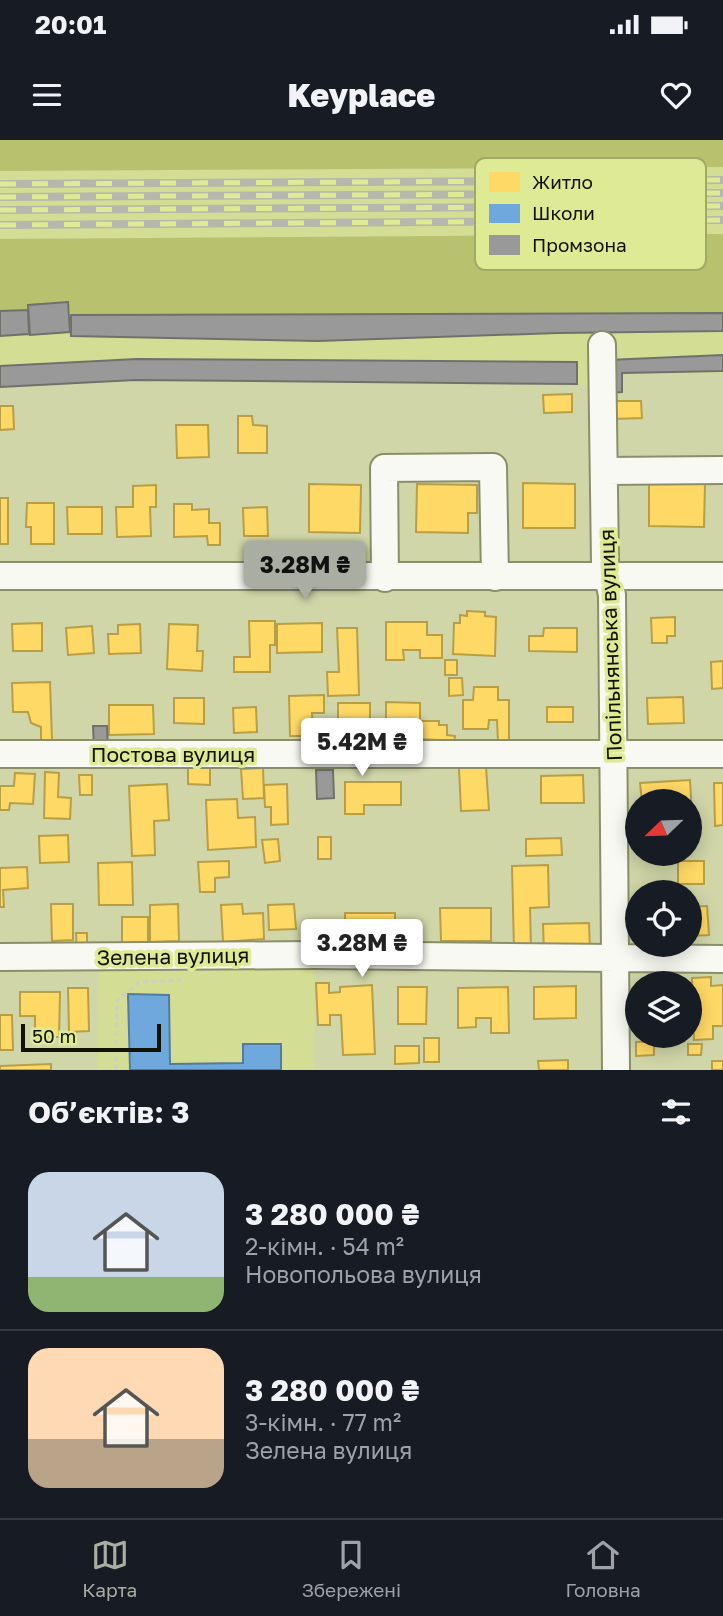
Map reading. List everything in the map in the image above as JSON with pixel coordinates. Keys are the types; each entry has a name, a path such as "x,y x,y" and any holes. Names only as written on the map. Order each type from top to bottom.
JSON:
{"street":[{"name":"Попільнянська вулиця","path":"602,345 605,563 609,577 615,755 617,1070"},
{"path":"385,578 384,468 493,467 495,577"},
{"path":"604,471 723,471"},
{"path":"0,576 723,576"},
{"name":"Постова вулиця","path":"0,754 723,754"},
{"name":"Зелена вулиця","path":"0,957 723,959"}],"path":[{"path":"116,1070 117,1001 139,982 189,980 190,956"}],"shaded area":[{"path":"0,140 723,140 723,167 706,167 706,158 475,158 475,168 0,171"},
{"path":"706,167 723,167 723,234 706,234"},
{"path":"475,168 475,236 0,239 0,171"},
{"path":"706,234 723,234 723,313 71,315 68,302 28,305 28,310 0,311 0,239 475,236 475,270 706,270"},
{"path":"68,302 71,315 723,313 723,373 622,373 622,392 608,393 577,384 135,380 0,387 0,311 28,309 28,305"},
{"path":"315,955 314,1070 98,1070 99,957"}],"building: Житло":[{"path":"572,394 572,412 544,413 543,395"},
{"path":"612,401 641,401 642,418 613,419"},
{"path":"0,406 13,406 14,429 0,430"},
{"path":"238,416 252,416 253,425 267,426 267,453 238,453"},
{"path":"176,425 208,425 209,457 177,458"},
{"path":"649,482 705,483 704,527 649,526"},
{"path":"523,483 575,484 575,528 523,528"},
{"path":"309,484 361,485 360,533 309,532"},
{"path":"417,484 477,485 477,513 468,513 468,533 416,532"},
{"path":"156,485 156,507 150,507 151,536 117,537 116,507 133,507 133,486"},
{"path":"0,498 8,498 8,544 0,544"},
{"path":"27,503 54,503 54,544 31,544 31,527 26,527"},
{"path":"174,504 192,504 192,510 209,509 209,523 220,523 220,545 208,545 207,536 174,537"},
{"path":"67,507 102,507 102,534 68,534"},
{"path":"267,507 268,536 244,536 243,508"},
{"path":"467,611 485,612 485,616 496,617 495,656 453,654 454,623 460,623 460,615 467,616"},
{"path":"675,617 675,636 667,636 667,643 652,643 651,618"},
{"path":"249,621 275,621 275,645 270,645 270,672 234,672 234,657 250,657"},
{"path":"386,622 427,622 427,635 442,635 442,658 420,658 420,650 403,650 404,660 386,660"},
{"path":"42,623 42,651 13,651 12,624"},
{"path":"322,623 322,652 277,653 277,624"},
{"path":"140,624 141,653 109,654 108,634 118,634 118,625"},
{"path":"169,624 198,625 197,651 203,651 202,671 167,669"},
{"path":"92,626 94,653 68,655 66,628"},
{"path":"337,628 357,628 359,695 328,696 327,672 339,672"},
{"path":"544,628 577,628 577,652 529,651 529,636 543,636"},
{"path":"445,660 457,660 457,675 445,675"},
{"path":"723,661 723,688 712,689 711,662"},
{"path":"449,678 462,678 463,695 449,696"},
{"path":"50,682 52,740 41,741 41,727 31,723 28,712 13,712 12,683"},
{"path":"474,687 498,687 498,700 509,700 509,742 498,742 497,720 489,720 488,729 463,729 463,700 473,700"},
{"path":"324,695 324,713 312,713 313,736 290,736 289,696"},
{"path":"683,697 684,723 648,724 647,698"},
{"path":"174,698 204,698 204,724 174,723"},
{"path":"386,702 420,703 420,721 439,721 439,725 447,725 447,735 455,736 454,745 437,745 437,740 417,739 417,734 386,734"},
{"path":"338,703 370,703 370,725 380,725 380,746 338,746"},
{"path":"109,705 153,705 154,734 109,735"},
{"path":"256,707 257,732 234,733 233,708"},
{"path":"547,707 573,707 573,722 547,722"},
{"path":"188,764 210,765 210,785 188,784"},
{"path":"486,767 489,810 461,811 459,768"},
{"path":"263,768 264,798 243,799 241,769"},
{"path":"45,772 59,773 58,797 71,798 70,819 44,818"},
{"path":"15,773 35,774 33,804 10,803 9,810 0,810 0,786 14,786"},
{"path":"79,775 92,775 92,795 80,795"},
{"path":"583,775 584,803 541,803 541,776"},
{"path":"690,780 690,789 641,789 640,783"},
{"path":"345,782 401,782 401,805 364,805 364,814 345,814"},
{"path":"714,783 723,783 723,825 715,826"},
{"path":"167,784 169,820 154,821 155,855 132,856 129,786"},
{"path":"287,784 288,824 271,825 271,807 265,807 264,785"},
{"path":"237,799 238,818 255,817 256,847 208,850 206,800"},
{"path":"68,835 69,862 40,863 39,836"},
{"path":"318,837 331,837 331,859 318,859"},
{"path":"561,838 562,855 526,856 526,839"},
{"path":"278,839 280,861 265,863 262,840"},
{"path":"229,861 229,877 215,878 215,892 200,892 198,862"},
{"path":"704,861 704,884 702,880 678,880 678,866 702,866"},
{"path":"132,862 133,905 99,905 98,863"},
{"path":"548,865 549,907 530,908 531,948 514,949 512,866"},
{"path":"27,867 28,888 3,890 4,907 0,907 0,868"},
{"path":"51,904 73,904 73,940 52,941"},
{"path":"178,904 179,941 150,942 150,905"},
{"path":"242,904 243,914 263,913 264,939 223,942 221,905"},
{"path":"294,904 296,929 269,930 268,905"},
{"path":"702,906 707,906 709,935 702,935"},
{"path":"440,908 491,908 491,941 441,941"},
{"path":"345,913 395,913 395,941 345,941"},
{"path":"122,917 148,917 148,949 122,949"},
{"path":"589,923 590,951 544,952 543,924"},
{"path":"76,933 87,933 87,953 77,953"},
{"path":"702,977 711,977 711,986 723,985 723,1026 713,1026 713,1039 702,1040"},
{"path":"316,983 329,983 329,993 340,992 340,987 372,985 375,1054 343,1055 341,1015 330,1015 330,1025 318,1025"},
{"path":"576,986 576,1018 534,1019 534,987"},
{"path":"398,987 427,987 426,1024 398,1024"},
{"path":"508,987 509,1033 491,1033 491,1018 476,1018 476,1027 458,1028 458,988"},
{"path":"68,988 88,988 89,1031 69,1032"},
{"path":"20,992 60,992 59,1037 35,1037 35,1016 20,1016"},
{"path":"0,1015 12,1015 13,1050 0,1050"},
{"path":"424,1038 439,1038 439,1062 424,1062"},
{"path":"395,1046 419,1046 419,1063 395,1064"},
{"path":"636,1048 654,1048 654,1055 636,1056"},
{"path":"688,1048 702,1048 701,1055 688,1055"},
{"path":"568,1060 568,1070 539,1070 538,1061"},
{"path":"712,1061 723,1061 723,1070 712,1070"},
{"path":"51,1064 51,1070 0,1070 0,1066"}],"building: Школи":[{"path":"128,994 169,995 170,1064 243,1063 243,1044 281,1044 281,1070 130,1070"}],"building: Промзона":[{"path":"68,302 70,332 30,335 28,305"},
{"path":"28,310 29,334 0,336 0,311"},
{"path":"723,313 723,331 318,341 71,336 71,315"},
{"path":"723,355 723,371 622,373 622,392 608,393 608,360"},
{"path":"137,359 577,362 577,384 135,380 0,387 0,366"},
{"path":"93,726 107,726 108,747 94,748"},
{"path":"328,730 329,748 318,748 317,731"},
{"path":"316,770 333,770 334,798 317,799"}],"railway":[{"path":"706,180 723,180"},
{"path":"0,184 475,181"},
{"path":"706,193 723,193"},
{"path":"0,197 475,194"},
{"path":"706,206 723,206"},
{"path":"0,210 475,207"},
{"path":"706,220 723,220"},
{"path":"0,225 475,222"}]}
